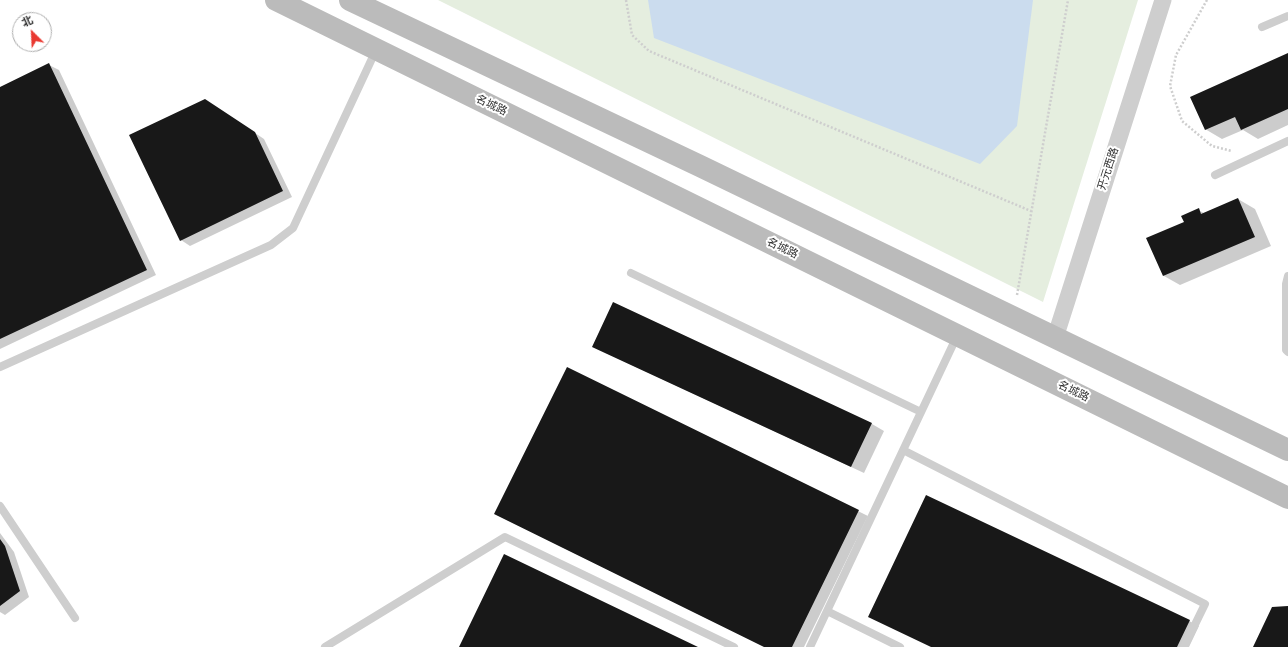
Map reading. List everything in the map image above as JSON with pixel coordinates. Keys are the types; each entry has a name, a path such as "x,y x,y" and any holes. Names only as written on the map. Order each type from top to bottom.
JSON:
{"main road":[{"name":"名城路","path":"276,0 1288,498"},
{"path":"352,0 1288,450"}],"street":[{"name":"开元西路","path":"1055,338 1163,0"}],"lane":[{"path":"1262,27 1288,16"},
{"path":"0,367 271,245 293,228 376,49"},
{"path":"1215,175 1288,142"},
{"path":"632,273 921,412"},
{"path":"1288,276 1286,284 1286,350 1288,352"},
{"path":"810,647 957,335"},
{"path":"903,450 1205,604 1184,647"},
{"path":"0,506 75,618"},
{"path":"325,647 505,537 734,647"},
{"path":"827,611 900,647"}],"path":[{"path":"626,0 632,35 648,52 1031,212"},
{"path":"1013,317 1068,0"},
{"path":"1207,0 1176,55 1170,86 1182,121 1212,146 1257,156"}],"green space":[{"path":"438,0 1138,0 1043,302"}],"water":[{"path":"648,0 1033,0 1017,126 980,164 654,38"}],"building":[{"path":"1288,53 1288,109 1241,130 1235,117 1205,130 1190,97"},
{"path":"49,63 147,270 0,339 0,87"},
{"path":"205,99 255,132 283,191 180,241 129,135"},
{"path":"1238,198 1255,237 1163,276 1146,238 1184,222 1181,216 1199,208 1201,214"},
{"path":"613,302 872,423 851,467 592,347"},
{"path":"567,367 859,510 792,647 764,647 494,514"},
{"path":"926,495 1190,620 1177,647 931,647 868,617"},
{"path":"0,539 5,546 20,591 0,606"},
{"path":"504,554 698,647 459,647"},
{"path":"1288,606 1288,647 1253,647 1272,607"}]}
